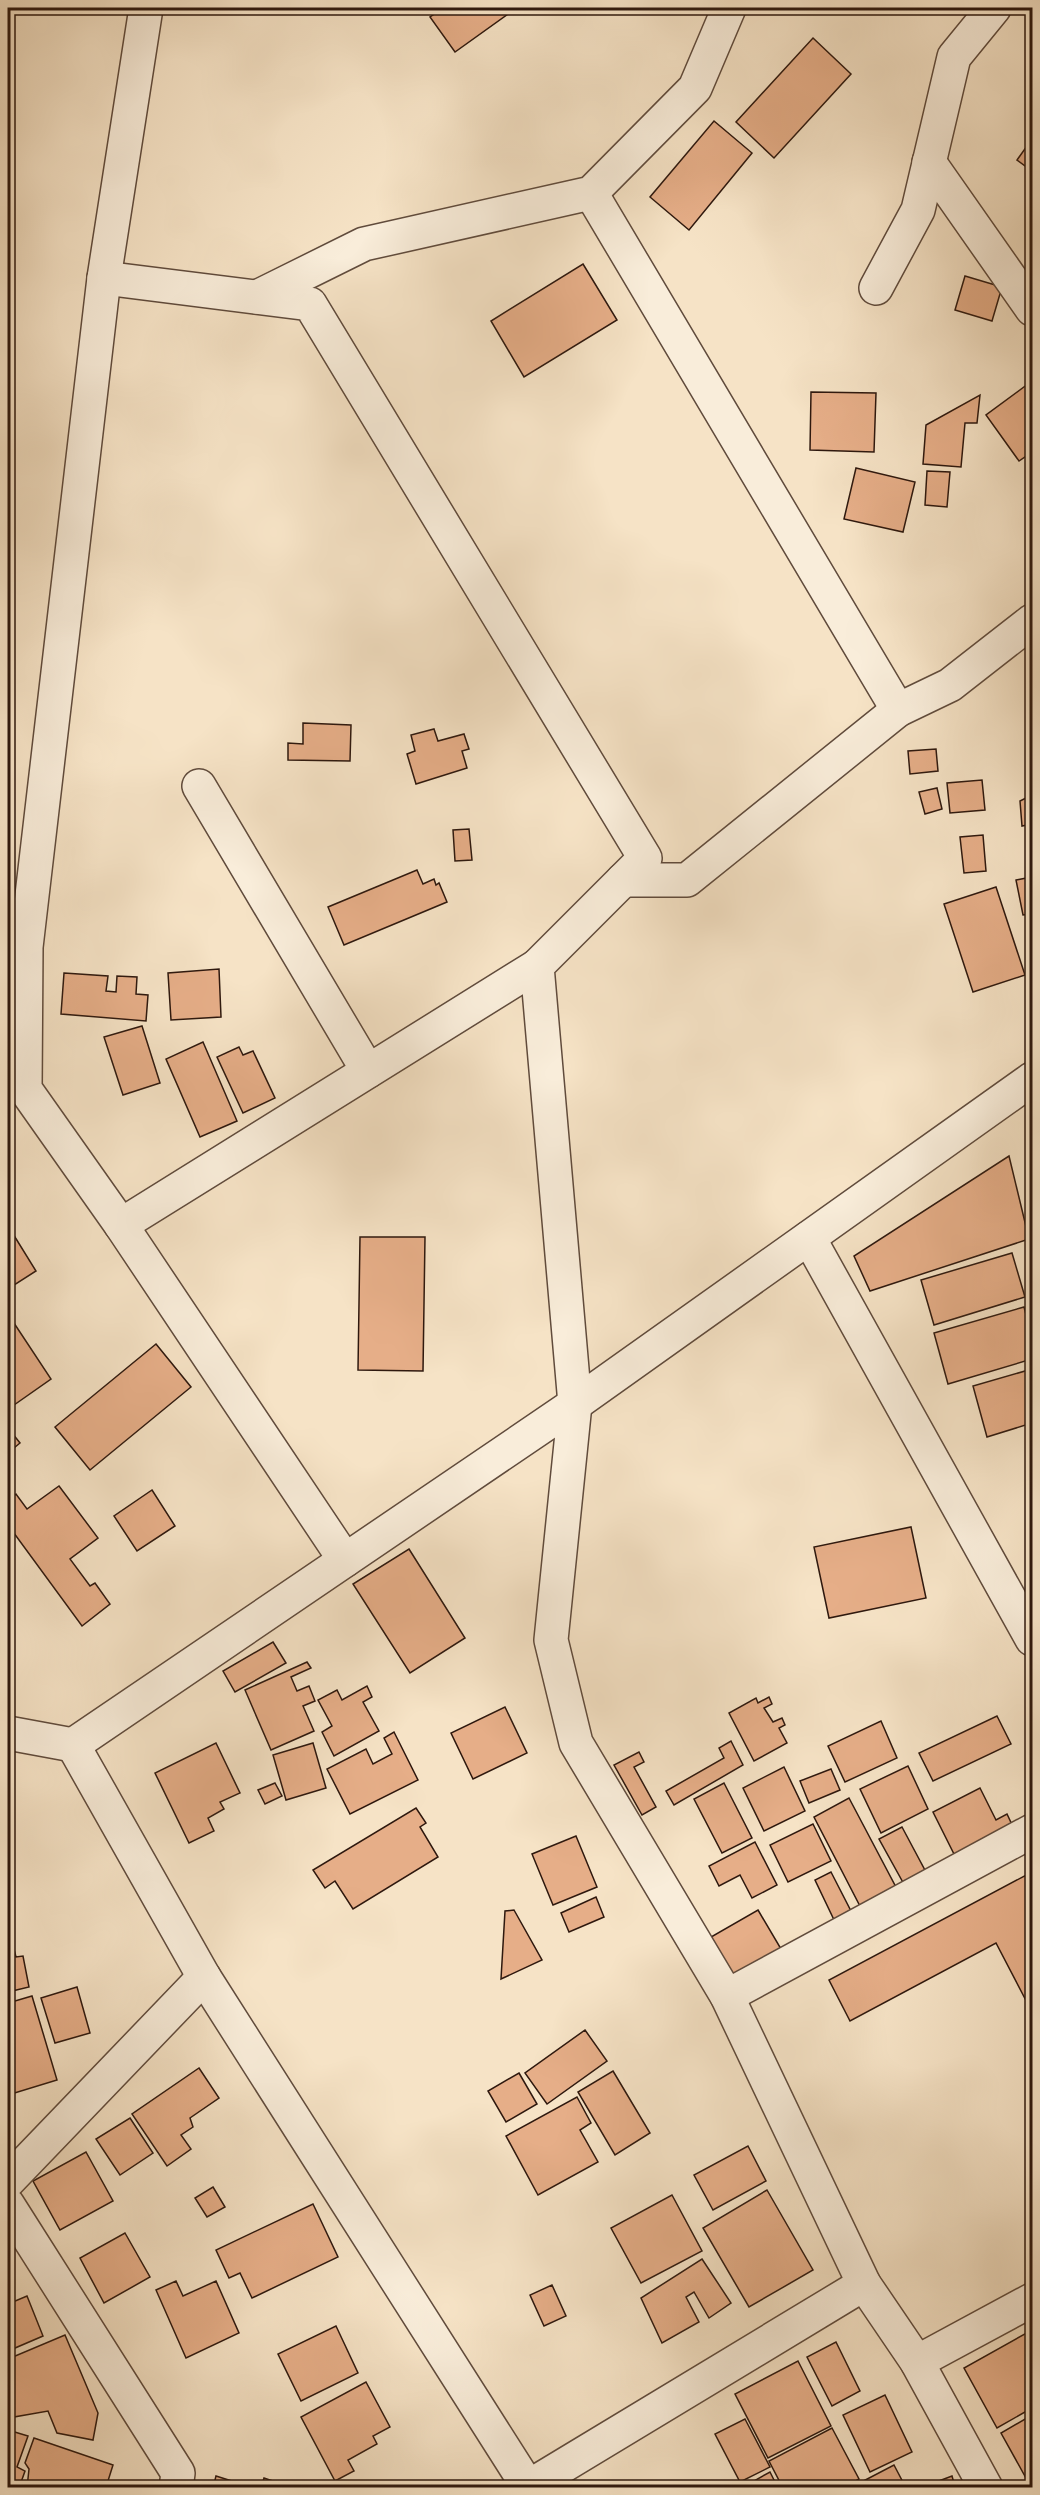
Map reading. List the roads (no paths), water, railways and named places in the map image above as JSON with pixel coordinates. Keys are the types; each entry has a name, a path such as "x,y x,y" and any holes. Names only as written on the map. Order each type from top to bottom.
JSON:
{"street":[{"path":"147,8 104,278 26,947 25,1089 121,1225 345,1560"},
{"path":"257,297 364,244 591,193 695,88 729,8"},
{"path":"876,288 918,210 954,57 994,8"},
{"path":"929,162 1032,309"},
{"path":"591,193 898,710"},
{"path":"104,278 310,304 645,858 537,966 121,1225"},
{"path":"623,880 687,880 898,710 950,686 1032,621"},
{"path":"199,786 368,1071"},
{"path":"537,966 575,1404 551,1640 576,1743 727,1996 864,2284 917,2362 986,2487"},
{"path":"8,1733 73,1745 575,1404 1032,1079"},
{"path":"809,1238 1032,1639"},
{"path":"73,1745 204,1977 529,2487 864,2284"},
{"path":"727,1996 1032,1831"},
{"path":"8,2181 204,1977"},
{"path":"8,2205 178,2473 176,2487"},
{"path":"917,2362 1032,2300"}]}
